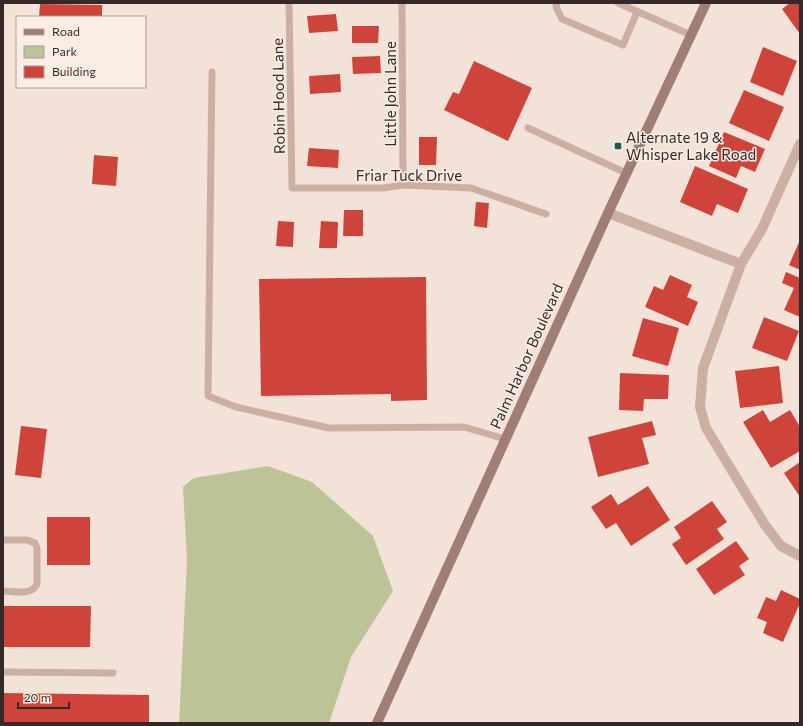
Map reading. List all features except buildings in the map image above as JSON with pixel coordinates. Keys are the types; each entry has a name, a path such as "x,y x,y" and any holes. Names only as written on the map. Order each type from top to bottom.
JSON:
{"main road":[{"name":"Palm Harbor Boulevard","path":"377,723 626,173 706,3"}],"street":[{"path":"800,144 762,230 741,264 703,368 700,407 706,428 765,525 781,546 800,556"},
{"path":"608,213 741,264"}],"lane":[{"name":"Robin Hood Lane","path":"290,3 292,188"},
{"name":"Little John Lane","path":"402,3 403,185"},
{"path":"557,3 556,7 562,19 623,45 637,12"},
{"path":"618,3 691,36"},
{"path":"212,72 208,396 236,406 329,428 464,427 505,438"},
{"path":"528,128 626,173"},
{"name":"Friar Tuck Drive","path":"292,188 383,188 403,185 471,188 546,214"},
{"path":"3,540 27,540 35,543 37,548 37,584 30,592 3,591"},
{"path":"3,672 113,673"}],"green space":[{"path":"268,466 312,482 373,536 393,591 351,657 329,723 179,723 187,561 183,487 194,478"}],"place":[{"name":"Alternate 19 & Whisper Lake Road","path":"618,146"}]}
